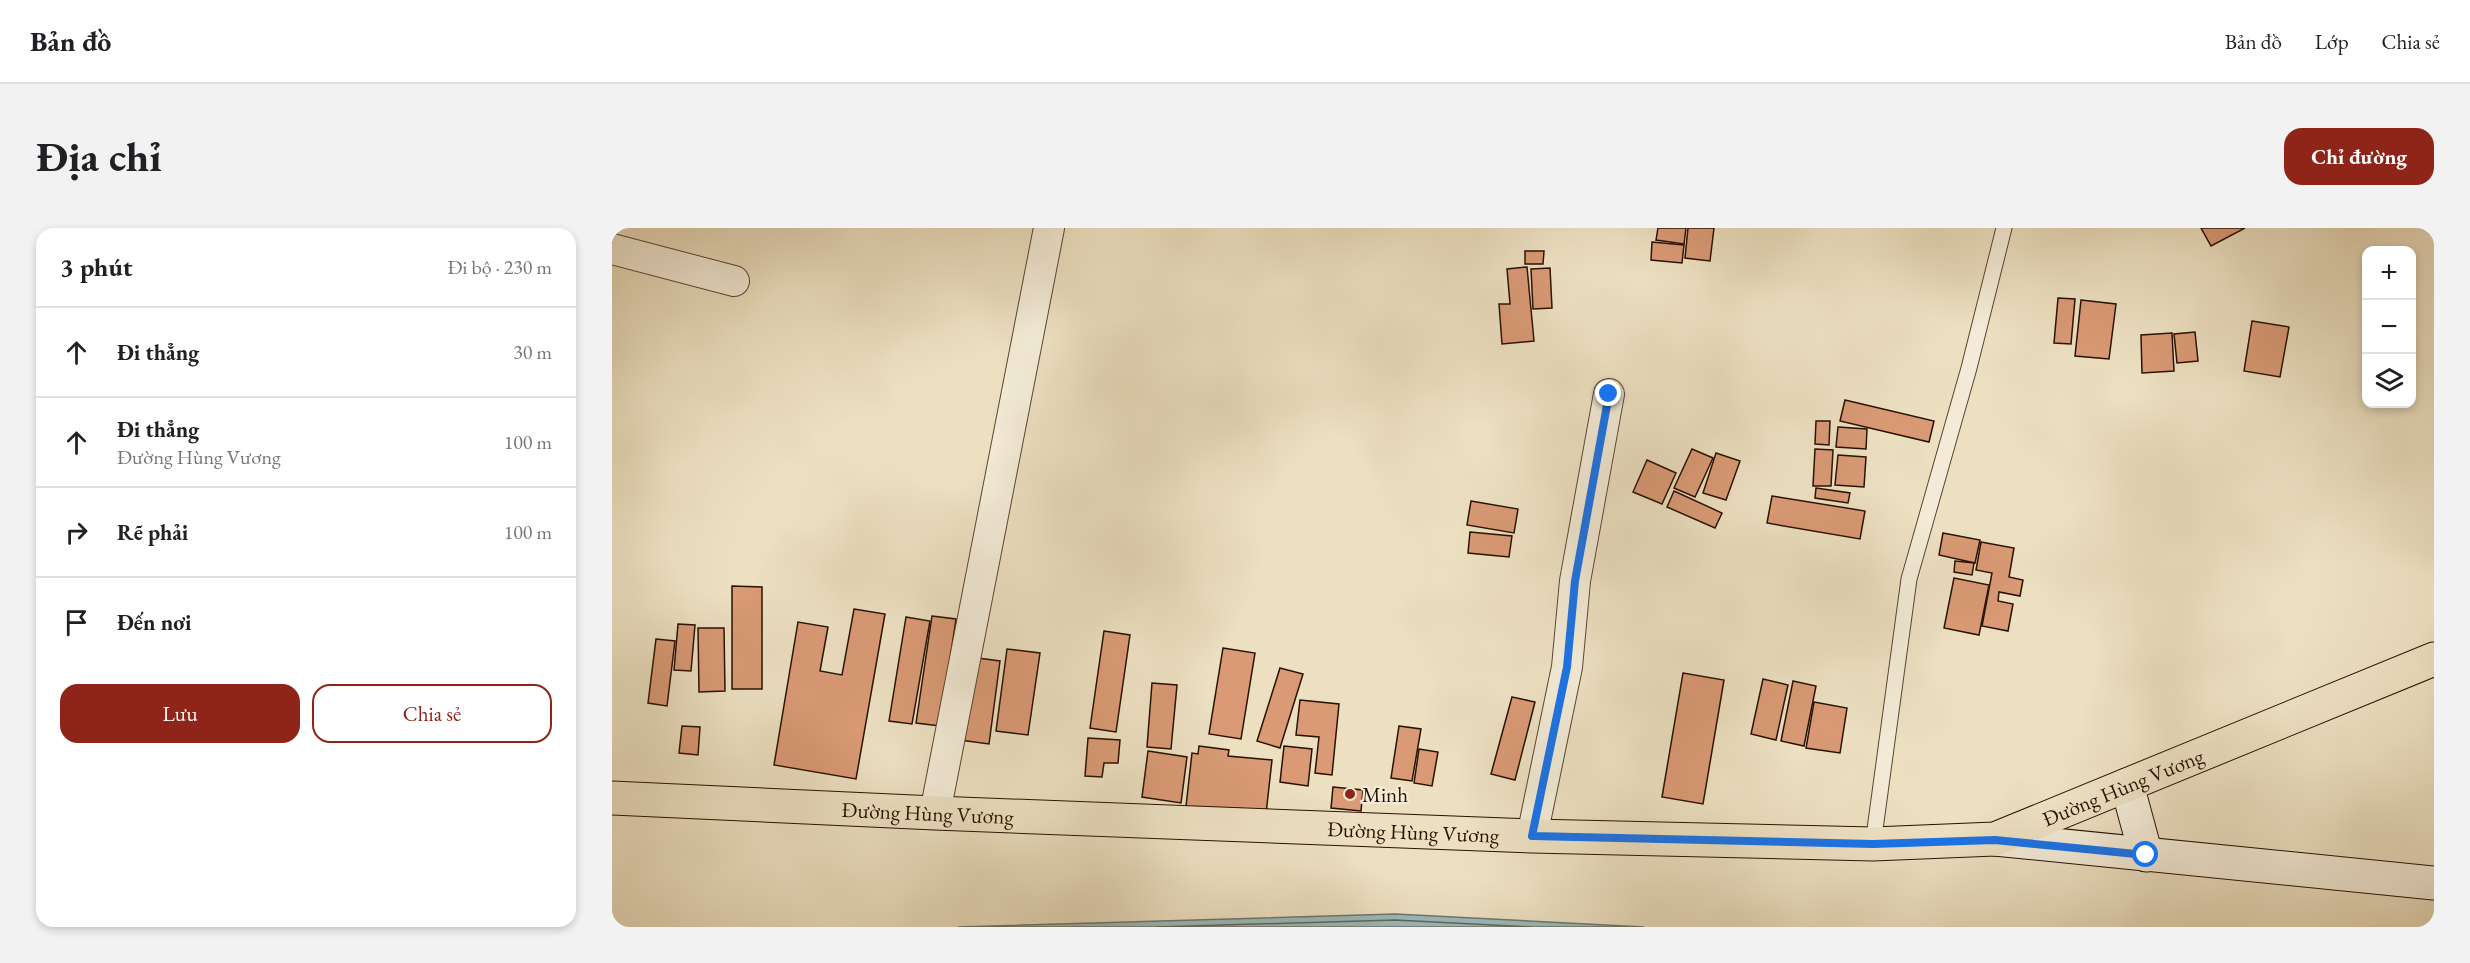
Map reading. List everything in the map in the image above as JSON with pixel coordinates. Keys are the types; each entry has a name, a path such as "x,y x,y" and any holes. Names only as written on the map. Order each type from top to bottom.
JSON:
{"main road":[{"name":"Đường Hùng Vương","path":"612,798 1532,836 1873,844 1995,840 2434,659"}],"street":[{"path":"935,813 1049,228"},
{"path":"612,249 734,281"},
{"path":"1532,836 1567,667 1575,581 1609,394"},
{"path":"2127,785 2146,855"},
{"path":"1995,840 2434,883"}],"lane":[{"path":"1873,844 1909,579 1969,368 2004,228"}],"water":[{"path":"1395,914 1644,927 958,927"}],"building":[{"path":"1658,228 1686,228 1684,244 1656,240"},
{"path":"1688,228 1714,228 1710,261 1685,258"},
{"path":"2201,228 2245,228 2211,246"},
{"path":"1652,242 1684,245 1682,263 1651,260"},
{"path":"1525,251 1544,251 1543,264 1525,264"},
{"path":"1527,267 1534,341 1502,344 1499,304 1510,304 1507,269"},
{"path":"1550,268 1552,308 1533,309 1531,269"},
{"path":"2058,298 2075,299 2071,344 2054,343"},
{"path":"2081,300 2116,304 2109,359 2075,356"},
{"path":"2252,321 2289,327 2280,377 2244,371"},
{"path":"2195,332 2198,361 2177,363 2174,334"},
{"path":"2172,333 2174,371 2142,373 2141,335"},
{"path":"1845,400 1934,421 1929,442 1840,421"},
{"path":"1816,421 1830,421 1829,445 1815,444"},
{"path":"1838,427 1867,429 1866,449 1836,447"},
{"path":"1692,449 1713,458 1695,497 1674,488"},
{"path":"1815,449 1833,450 1831,486 1813,486"},
{"path":"1716,453 1740,461 1726,500 1703,493"},
{"path":"1838,455 1866,457 1864,487 1835,485"},
{"path":"1647,460 1676,473 1662,504 1633,492"},
{"path":"1816,488 1850,493 1848,503 1815,498"},
{"path":"1674,491 1722,513 1715,528 1667,507"},
{"path":"1772,496 1865,511 1860,539 1767,523"},
{"path":"1471,501 1518,509 1514,533 1467,525"},
{"path":"1470,532 1512,536 1509,557 1468,553"},
{"path":"1943,533 1980,540 1975,563 1939,555"},
{"path":"1981,542 2014,548 2009,577 2023,580 2020,596 1999,592 1998,601 2013,604 2008,631 1982,626 1992,573 1976,570"},
{"path":"1955,561 1974,563 1972,575 1954,572"},
{"path":"1954,578 1989,585 1979,635 1944,628"},
{"path":"732,586 762,587 762,689 732,689"},
{"path":"854,609 885,614 856,779 774,765 798,622 828,627 820,671 842,675"},
{"path":"932,616 956,619 940,726 916,723"},
{"path":"906,617 930,621 912,724 889,721"},
{"path":"678,624 695,625 691,671 674,670"},
{"path":"698,628 724,628 725,691 699,692"},
{"path":"1104,631 1130,635 1116,732 1090,728"},
{"path":"656,639 675,641 667,706 648,703"},
{"path":"1223,648 1255,653 1241,739 1209,734"},
{"path":"1007,649 1040,653 1028,735 996,731"},
{"path":"970,657 1000,661 989,744 960,740"},
{"path":"1280,668 1303,674 1280,748 1257,741"},
{"path":"1683,673 1724,680 1703,804 1662,797"},
{"path":"1763,679 1788,685 1776,740 1751,734"},
{"path":"1793,681 1816,686 1804,746 1781,741"},
{"path":"1152,683 1177,685 1171,749 1147,747"},
{"path":"1512,697 1535,702 1515,780 1491,774"},
{"path":"1300,700 1339,704 1332,775 1315,773 1319,737 1296,735"},
{"path":"1814,702 1847,708 1840,753 1806,748"},
{"path":"682,726 700,727 698,755 679,753"},
{"path":"1399,726 1421,729 1412,781 1391,778"},
{"path":"1088,738 1120,740 1118,763 1104,763 1102,777 1085,776"},
{"path":"1199,746 1229,750 1228,756 1272,760 1265,823 1185,815 1192,753 1198,754"},
{"path":"1284,746 1312,749 1308,786 1280,782"},
{"path":"1419,749 1438,752 1432,786 1414,783"},
{"path":"1148,751 1187,757 1181,803 1142,797"},
{"path":"1333,787 1363,790 1361,811 1331,808"}],"place":[{"name":"Minh","path":"1350,794"}],"route":[{"path":"1609,394 1575,581 1567,667 1532,836 1873,844 1995,840 2146,855"}]}
